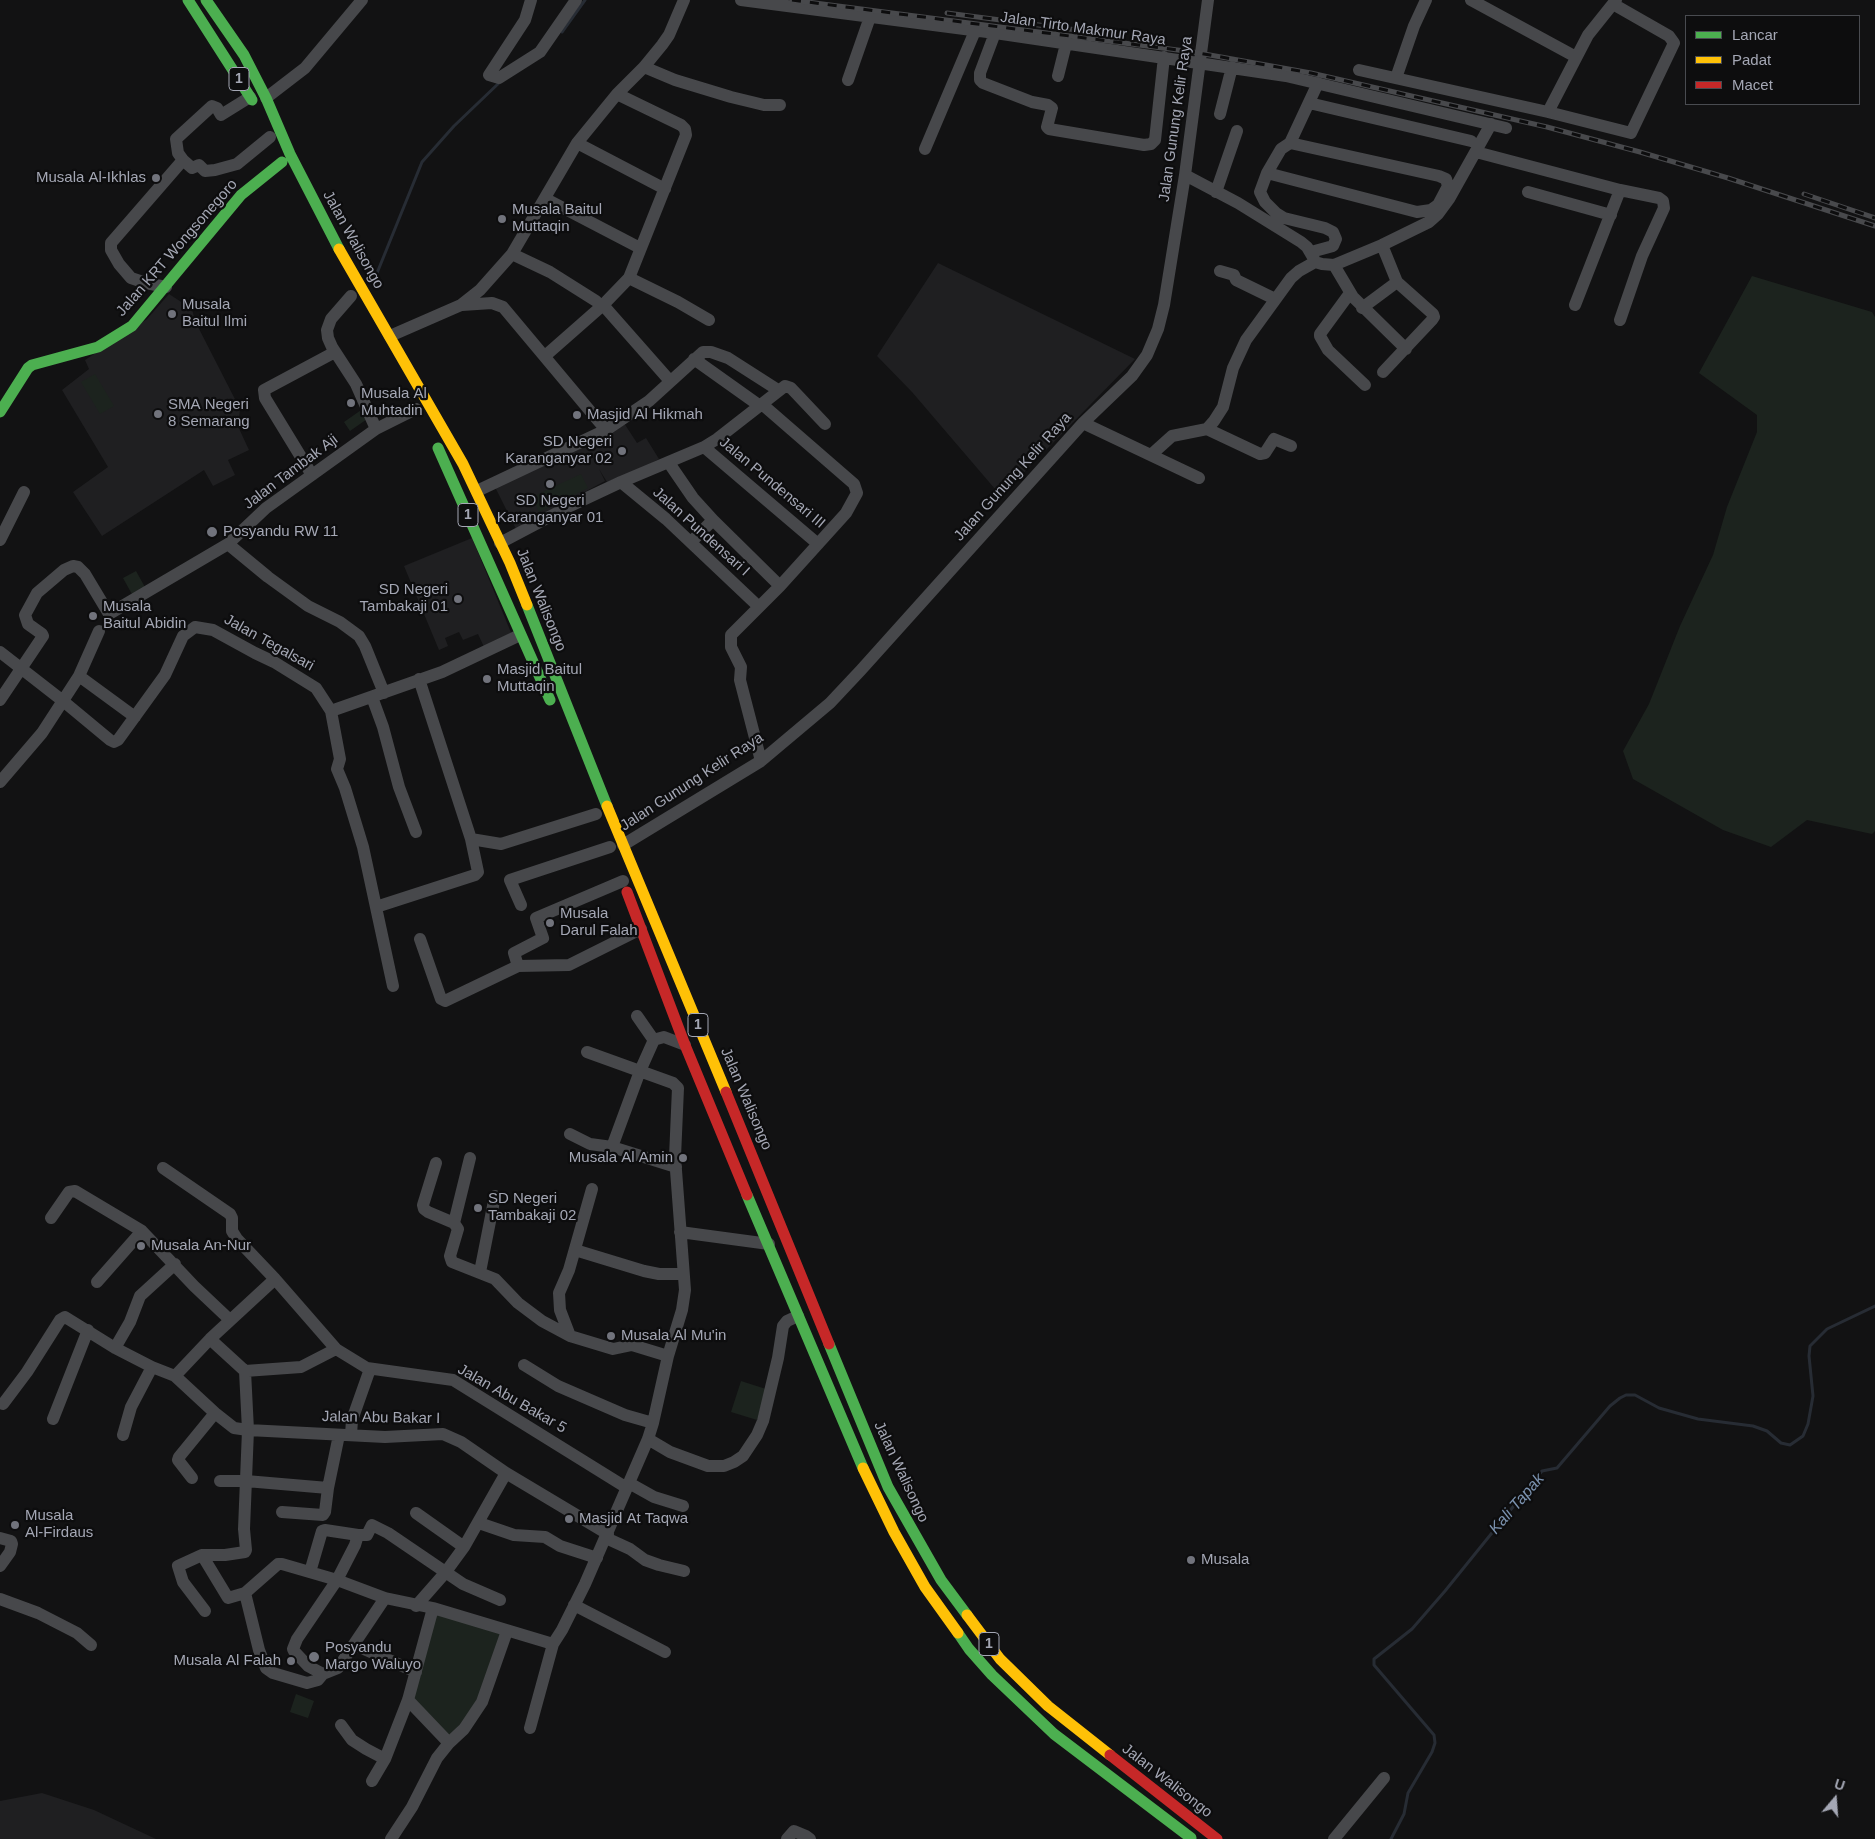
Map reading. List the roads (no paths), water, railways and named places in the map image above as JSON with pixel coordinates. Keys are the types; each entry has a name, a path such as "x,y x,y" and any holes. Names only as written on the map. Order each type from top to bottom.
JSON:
{"main road":[{"name":"1","path":"188,0 250,97 258,113"},
{"name":"1","path":"206,0 244,55 266,98 286,158"},
{"name":"1","path":"268,133 286,158"},
{"name":"Jalan Walisongo","path":"286,158 331,246 390,336 477,491 778,1216 852,1402 888,1487 905,1519 941,1580 1000,1659 1048,1706 1218,1839"},
{"name":"Jalan KRT Wongsonegoro","path":"0,412 28,368 37,363 98,346 132,326 241,195 286,158"},
{"name":"Jalan Walisongo","path":"331,246 335,265"},
{"name":"Jalan Walisongo","path":"434,439 553,706"},
{"path":"610,847 623,845"},
{"name":"Jalan Walisongo","path":"621,876 725,1144 769,1244 852,1445 894,1532 925,1587 969,1649 992,1675 1054,1734 1192,1839"}],"street":[{"path":"266,98 305,68 362,0"},
{"path":"531,0 525,20 490,70 489,76 498,78 540,52 576,0"},
{"path":"390,336 460,305 480,290 512,254 577,143 617,94 644,67 669,36 684,0"},
{"name":"Jalan Tirto Makmur Raya","path":"741,0 995,33 1232,67 1318,83 1506,128"},
{"name":"Jalan Gunung Kelir Raya","path":"623,845 761,761 830,702 1084,423 1132,376 1147,354 1158,328 1166,296 1200,73 1208,0"},
{"path":"1396,78 1414,26 1426,0"},
{"path":"1471,0 1576,57"},
{"path":"1359,70 1548,112 1631,133 1674,43 1669,36 1615,2 1588,35 1548,112"},
{"path":"848,80 870,17"},
{"path":"925,149 975,31"},
{"path":"995,33 980,73 980,80 982,82 1032,102 1050,106 1052,110 1047,127 1049,129 1144,145 1151,144 1155,140 1164,57"},
{"path":"1058,76 1066,44"},
{"path":"644,67 676,80 731,97 764,105 780,105"},
{"path":"1220,114 1232,67"},
{"path":"1152,454 1172,436 1207,428 1214,421 1223,407 1233,368 1246,340 1299,271 1313,257 1333,246 1336,239 1333,232 1325,228 1284,218 1276,213 1260,192 1267,174 1281,149 1290,143 1318,83"},
{"path":"545,356 599,303 629,278 686,135 685,129 681,125 617,94"},
{"path":"250,97 221,115 217,108 212,106 176,139 178,153 192,168 199,165 206,171 215,170 237,164 268,133"},
{"path":"1309,103 1474,146 1620,190 1659,198 1663,201 1664,205 1642,256 1620,320"},
{"path":"1185,175 1300,242 1322,264 1334,265 1382,245 1429,222 1438,214 1449,199 1474,146 1491,124"},
{"path":"1216,192 1236,131"},
{"path":"577,143 665,189"},
{"path":"1267,174 1416,212 1432,210 1438,205 1448,186 1446,179 1439,176 1290,143"},
{"path":"166,286 146,283 131,278 118,264 111,250 111,243 183,160"},
{"path":"1575,305 1620,190"},
{"path":"1528,192 1611,214"},
{"path":"546,198 640,248"},
{"path":"1382,245 1397,282 1433,314 1432,320 1383,372"},
{"path":"512,254 550,272 599,303 670,381"},
{"path":"1334,265 1350,293 1362,308 1377,319 1406,349"},
{"path":"1220,271 1231,273 1236,280 1275,300"},
{"path":"629,278 678,302 709,320"},
{"path":"1362,308 1397,282"},
{"path":"1350,293 1320,336 1328,350 1365,385"},
{"path":"351,296 332,319 327,330 328,338 356,384 376,429"},
{"path":"460,305 492,303 503,307 606,430"},
{"path":"312,475 265,398 264,392 265,389 335,352"},
{"path":"477,491 606,430 648,401 703,352 711,352 728,358 778,390"},
{"path":"690,363 762,405 854,484 857,489 856,496 846,514 780,586 733,632 730,641 741,667 740,680 761,761"},
{"path":"500,543 570,506 621,482 670,463 704,447 787,385 826,424"},
{"name":"Jalan Tambak Aji","path":"22,669 43,636 25,620 25,615 37,593 64,570 73,566 78,567 85,574 109,614 228,544 266,508 376,429 416,409"},
{"path":"1084,423 1199,478"},
{"path":"1207,428 1260,454 1265,453 1274,439 1291,446"},
{"name":"Jalan Pundensari III","path":"704,447 818,544"},
{"path":"670,463 693,498 780,586"},
{"name":"Jalan Pundensari I","path":"621,482 666,519 759,606"},
{"path":"0,540 24,492"},
{"path":"691,542 713,520"},
{"path":"228,544 268,577 308,606 340,622 359,636 365,646 378,695 383,727 399,787 416,832"},
{"name":"Jalan Tegalsari","path":"0,652 114,742 118,740 165,675 182,636 195,627 213,630 274,662 316,688 331,711"},
{"path":"0,782 42,733 63,701 78,676 99,631"},
{"path":"393,986 363,847 345,788 337,769 340,759 331,711 442,672 520,635"},
{"path":"0,700 22,669"},
{"path":"78,676 135,717"},
{"path":"376,907 475,875 478,870 472,839 419,679"},
{"path":"472,839 496,844 597,814"},
{"path":"520,905 510,880 610,847"},
{"path":"518,966 514,953 543,938 536,918 621,876"},
{"path":"420,939 440,999 444,1001 518,966 569,965 640,929"},
{"path":"637,1016 653,1040"},
{"path":"653,1040 664,1037 685,1045"},
{"path":"612,1147 653,1040"},
{"path":"530,1728 553,1644 597,1558 648,1439 668,1356 684,1301 685,1290 676,1167 678,1088 673,1082 587,1052"},
{"path":"570,1134 590,1144 612,1147 676,1167"},
{"path":"454,1224 470,1158"},
{"path":"436,1162 423,1205 424,1209 428,1212 454,1224 458,1229 450,1256 452,1262 495,1279 518,1303 542,1321 570,1336 613,1349 632,1345 668,1356"},
{"name":"Jalan Abu Bakar 5","path":"163,1168 230,1214 232,1218 232,1231 237,1239 336,1349 370,1369 453,1380 628,1486 683,1506"},
{"path":"570,1336 560,1310 559,1294 569,1270 592,1190"},
{"path":"51,1218 69,1192 72,1191 142,1231 194,1286 230,1320"},
{"path":"480,1272 495,1196"},
{"path":"97,1282 142,1231"},
{"path":"680,1232 769,1244"},
{"path":"575,1250 644,1272 683,1274"},
{"path":"115,1348 130,1322 140,1296 175,1264"},
{"path":"3,1404 27,1372 62,1318 69,1318 115,1348 152,1367 175,1376 210,1339 275,1280"},
{"path":"648,1439 670,1452 708,1466 724,1466 743,1456 763,1422 776,1367 783,1326 787,1321 798,1316"},
{"path":"53,1419 88,1330"},
{"path":"205,1611 183,1582 179,1565 202,1556 225,1555 246,1551 244,1529 248,1430 245,1371 210,1339"},
{"path":"245,1371 301,1367 336,1349"},
{"path":"524,1365 558,1386 625,1415 653,1423"},
{"path":"123,1434 131,1407 152,1367"},
{"path":"282,1512 323,1515 325,1512 328,1488 345,1435 370,1369"},
{"name":"Jalan Abu Bakar I","path":"175,1376 234,1428 385,1437 443,1434 461,1442 645,1560 659,1566 684,1571"},
{"path":"192,1478 178,1460 179,1457 215,1413"},
{"path":"416,1606 445,1573 464,1547 506,1472"},
{"path":"220,1481 246,1481 328,1488"},
{"path":"416,1513 464,1547"},
{"path":"478,1523 514,1535 545,1537 560,1546 597,1558"},
{"path":"310,1572 322,1531 368,1535 373,1525 388,1533 463,1584 500,1600"},
{"path":"323,1674 308,1666 293,1649 297,1639 337,1580 355,1545 358,1535"},
{"path":"0,1538 11,1541 12,1547 0,1566"},
{"path":"202,1556 228,1598 245,1593 278,1564 337,1580 386,1598 416,1606 433,1608 553,1644"},
{"path":"245,1593 259,1650 266,1668 272,1673 307,1683 318,1680 323,1674 338,1668 386,1598"},
{"path":"0,1599 38,1613 77,1634 92,1645"},
{"path":"574,1605 665,1652"},
{"path":"372,1782 384,1759 408,1700 433,1608"},
{"path":"391,1839 412,1807 437,1758 464,1729 482,1702 507,1631"},
{"path":"355,1645 416,1672"},
{"path":"408,1700 449,1743"},
{"path":"341,1725 352,1740 384,1759"},
{"path":"1334,1839 1384,1778"},
{"path":"787,1839 794,1831 810,1839"}],"waterway":[{"path":"562,32 585,0"},
{"path":"375,278 422,162 454,126 500,82"},
{"name":"Kali Tapak","path":"1391,1839 1404,1814 1408,1793 1432,1752 1435,1743 1434,1735 1374,1665 1374,1659 1412,1629 1542,1471 1557,1468 1610,1406 1626,1395 1635,1395 1659,1408 1698,1419 1753,1426 1767,1431 1781,1443 1790,1445 1803,1436 1808,1424 1813,1396 1809,1356 1810,1346 1827,1329 1875,1306"}],"railway":[{"path":"792,0 1193,52 1311,73 1547,127 1640,152 1728,178 1875,226"},
{"path":"947,13 1115,35"},
{"path":"1804,194 1875,218"}],"place":[{"name":"Musala Al-Ikhlas","path":"156,178"},
{"name":"Musala Baitul Muttaqin","path":"502,219"},
{"name":"Musala Baitul Ilmi","path":"172,314"},
{"name":"Musala Al Muhtadin","path":"351,403"},
{"name":"SMA Negeri 8 Semarang","path":"158,414"},
{"name":"Masjid Al Hikmah","path":"577,415"},
{"name":"SD Negeri Karanganyar 02","path":"622,451"},
{"name":"SD Negeri Karanganyar 01","path":"550,484"},
{"name":"Posyandu RW 11","path":"212,532"},
{"name":"SD Negeri Tambakaji 01","path":"458,599"},
{"name":"Musala Baitul Abidin","path":"93,616"},
{"name":"Masjid Baitul Muttaqin","path":"487,679"},
{"name":"Musala Darul Falah","path":"550,923"},
{"name":"Musala Al Amin","path":"683,1158"},
{"name":"SD Negeri Tambakaji 02","path":"478,1208"},
{"name":"Musala An-Nur","path":"141,1246"},
{"name":"Musala Al Mu'in","path":"611,1336"},
{"name":"Masjid At Taqwa","path":"569,1519"},
{"name":"Musala Al-Firdaus","path":"15,1525"},
{"name":"Musala","path":"1191,1560"},
{"name":"Posyandu Margo Waluyo","path":"314,1657"},
{"name":"Musala Al Falah","path":"291,1661"}]}
